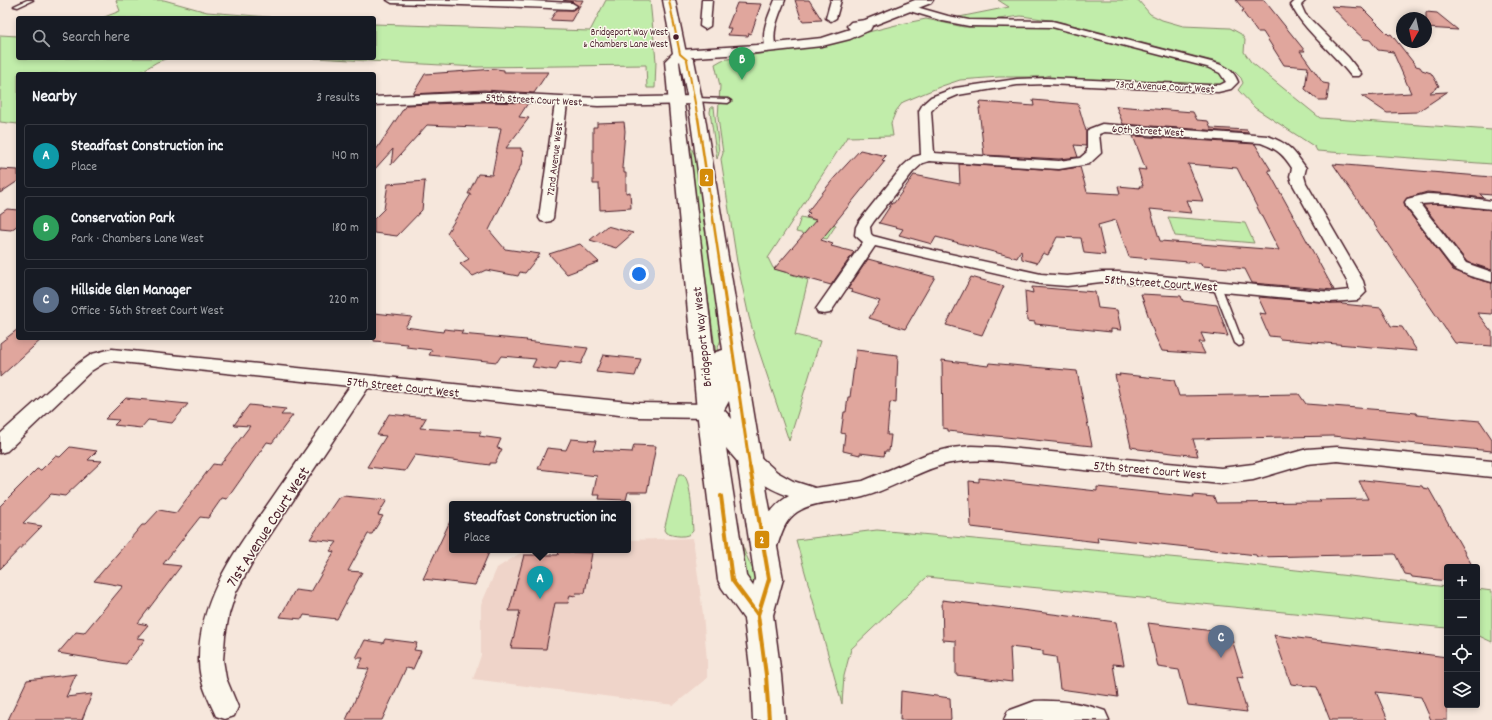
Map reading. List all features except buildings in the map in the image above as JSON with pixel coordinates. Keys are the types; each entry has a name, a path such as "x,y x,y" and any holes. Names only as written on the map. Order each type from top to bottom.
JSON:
{"main road":[{"name":"Bridgeport Way West","path":"670,0 680,54 687,60 685,100 709,411 732,580 758,615"},
{"path":"680,54 771,48 811,42 822,42 845,36 866,28 866,24 927,0"},
{"name":"Bridgeport Way West","path":"685,100 731,332 755,499 769,579 758,615 766,675 769,720"},
{"path":"731,332 724,358 725,382 722,393 716,405 709,411 716,415 750,459"}],"street":[{"path":"392,0 473,3 497,1 539,2 572,6"},
{"path":"705,26 708,0"},
{"path":"771,48 768,41 769,32 780,0"},
{"path":"831,18 836,0"},
{"path":"1301,0 1296,5 1301,15 1344,59 1355,74"},
{"name":"73rd Avenue Court West","path":"906,7 947,19 969,23 1037,23 1063,26 1211,65 1226,71 1231,79 1230,85 1213,89 1047,80 1017,82 955,92 935,100 927,107 925,111 928,157"},
{"name":"59th Street Court West","path":"376,103 484,96 623,102 685,100"},
{"name":"72nd Avenue West","path":"546,218 561,100"},
{"name":"60th Street West","path":"928,157 950,157 1048,164 1077,163 1088,159 1094,153 1093,132 1098,129 1109,128 1263,139 1275,143 1286,150 1297,164 1299,170 1297,178 1301,188 1355,281 1358,292"},
{"path":"824,309 871,240 866,237 863,232 863,227 869,218 909,168 918,160 928,157"},
{"path":"1492,205 1428,197 1416,199 1412,202 1413,206 1460,266 1476,273 1492,277"},
{"name":"58th Street Court West","path":"871,240 1012,274 1047,280 1074,281 1109,277 1331,297 1352,296 1358,292"},
{"name":"57th Street Court West","path":"0,446 75,376 98,358 117,355 638,410 709,411"},
{"name":"71st Avenue Court West","path":"225,706 215,685 211,661 214,626 220,600 239,563 363,382"},
{"name":"57th Street Court West","path":"750,459 767,478 786,487 812,495 825,495 861,489 884,482 944,457 984,454 1221,476 1246,474 1264,470 1304,456 1337,454 1492,469"},
{"name":"57th Street Court West","path":"765,552 776,519 790,506 812,495"},
{"path":"1019,719 1045,714 1096,720"}],"lane":[{"path":"16,6 31,0"},
{"path":"685,100 728,101"},
{"path":"1216,286 1239,343"}],"shaded area":[{"path":"693,538 703,614 707,678 674,705 473,679 481,655 481,605 497,568 520,553 631,553 631,540"}],"green space":[{"path":"116,0 164,0 207,12 256,16 107,16 120,11"},
{"path":"606,0 650,0 656,61 655,88 647,88 646,65 477,67 351,60 376,60 376,24 590,31"},
{"path":"998,0 1138,0 1150,14 1162,20 1183,26 1230,28 1241,34 1245,40 1244,52 1251,62 1320,118 1492,130 1492,164 1317,151 1315,147 1255,108 1238,90 1243,83 1241,78 1221,63 1057,21 1021,16 976,22 959,17 1009,7"},
{"path":"926,19 964,27 1053,27 1220,70 1225,81 1212,87 1047,81 1050,75 1044,77 999,77 960,80 903,102 896,111 891,123 893,136 847,137 768,258 773,268 808,280 795,335 820,341 789,441 755,339 737,262 721,159 723,153 718,118 720,86 715,64 722,60 817,45"},
{"path":"0,35 16,36 16,60 162,60 140,72 16,72 16,124 0,122"},
{"path":"711,107 714,107 719,152 717,159 710,112"},
{"path":"690,145 697,160 704,224 722,336 716,354 701,248"},
{"path":"801,217 836,225 827,239 796,232"},
{"path":"1168,217 1245,223 1254,243 1175,236"},
{"path":"679,474 683,474 686,478 690,492 692,509 693,531 691,534 684,536 669,534 664,530"},
{"path":"877,530 1234,563 1444,587 1444,628 927,577 851,649 844,676 842,704 796,540"},
{"path":"741,540 755,575 759,587 747,585"},
{"path":"1480,589 1492,591 1492,642 1480,636"}],"transit line":[{"name":"2","path":"669,0 680,54 687,60 695,100 755,499 769,579 758,615 766,675 769,720"},
{"name":"2","path":"721,496 732,580 758,615 761,640"}],"place":[{"name":"Bridgeport Way West & Chambers Lane West","path":"676,37"},
{"name":"Conservation Park","path":"742,80"},
{"name":"Steadfast Construction inc","path":"540,599"},
{"name":"Hillside Glen Manager","path":"1221,658"}]}
